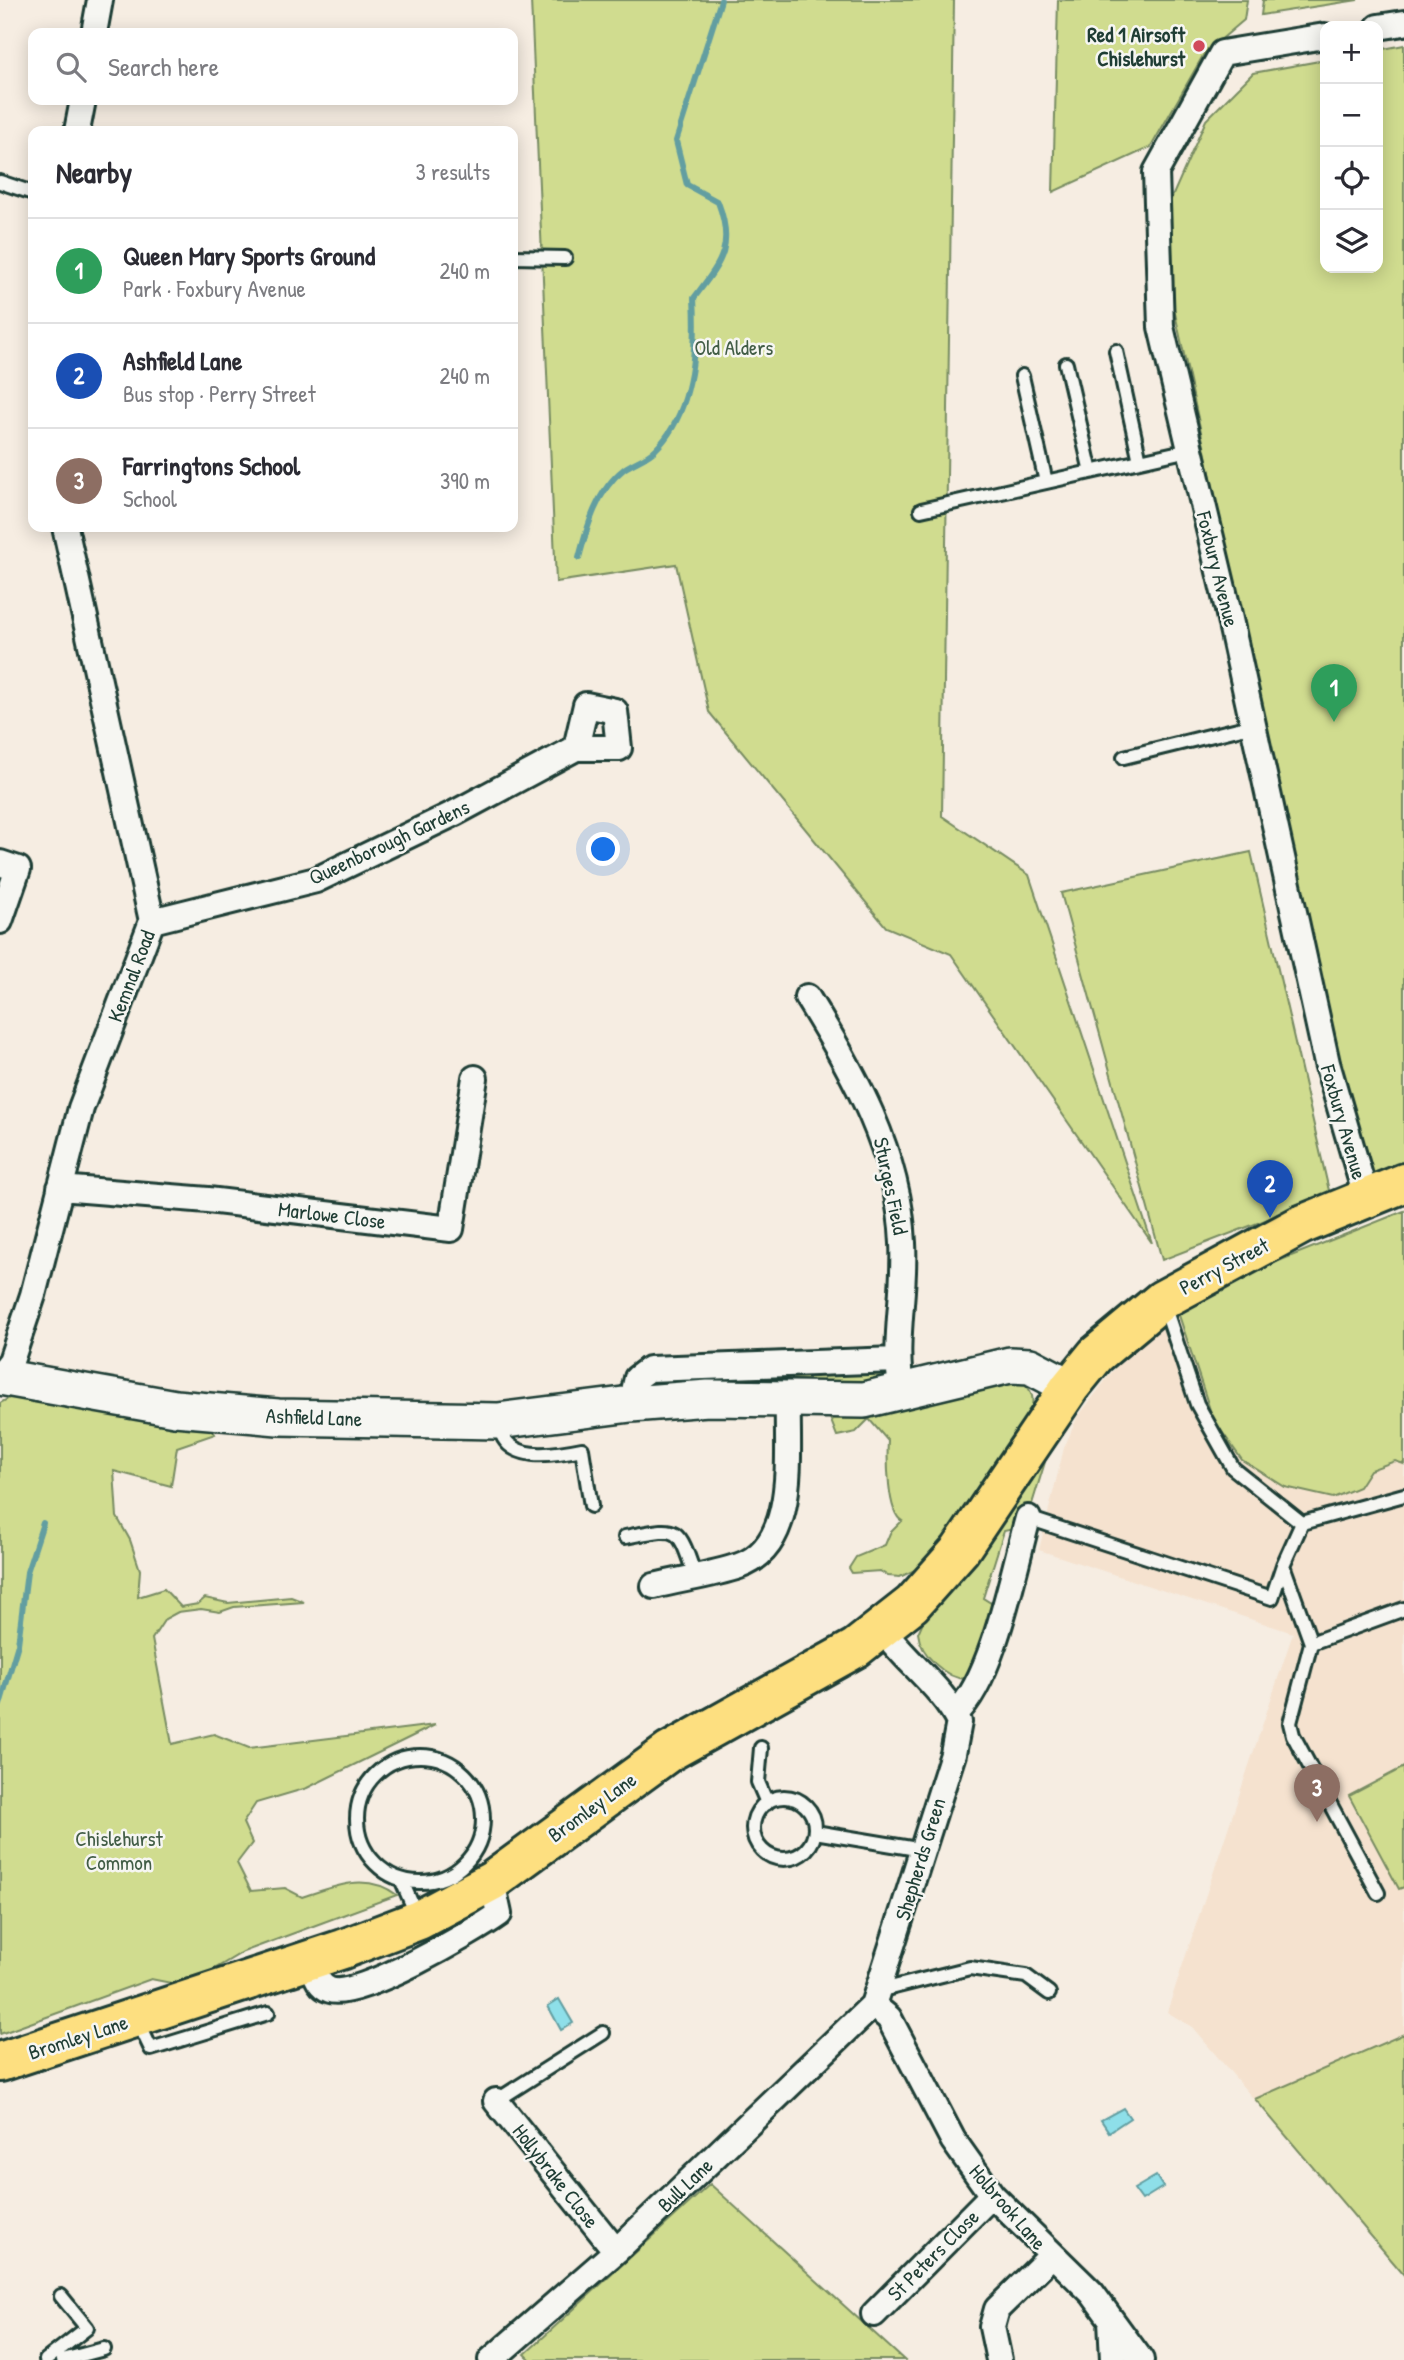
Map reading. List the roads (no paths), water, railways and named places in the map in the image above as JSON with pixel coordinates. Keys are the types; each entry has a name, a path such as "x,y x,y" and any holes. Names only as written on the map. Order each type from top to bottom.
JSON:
{"main road":[{"name":"Perry Street","path":"1070,1387 1096,1355 1162,1300 1263,1244 1366,1196 1404,1183"},
{"name":"Bromley Lane","path":"0,2062 137,2019 419,1920 492,1881 669,1752 778,1689 828,1665 883,1629 932,1584 960,1550 1070,1387"}],"street":[{"path":"95,28 100,0"},
{"path":"1383,26 1404,23"},
{"name":"Foxbury Avenue","path":"1320,37 1222,53 1156,172 1160,327 1254,725 1273,827 1336,1103 1366,1196"},
{"path":"78,126 82,105"},
{"name":"Kemnal Road","path":"0,1376 11,1361 29,1307 81,1108 152,921 66,532"},
{"name":"Queenborough Gardens","path":"152,921 316,880 455,813 576,748"},
{"path":"0,863 18,869 0,921"},
{"name":"Sturges Field","path":"807,998 849,1064 882,1137 894,1185 903,1242 899,1376"},
{"name":"Marlowe Close","path":"60,1188 208,1200 451,1229 475,1078"},
{"name":"Ashfield Lane","path":"631,1404 637,1378 649,1369 899,1376 981,1370 1010,1365 1030,1366 1070,1387"},
{"name":"Ashfield Lane","path":"0,1376 175,1408 278,1418 498,1421 631,1404 708,1398 864,1401 899,1376"},
{"path":"654,1586 742,1565 765,1547 779,1526 786,1501 788,1399"},
{"path":"883,1629 899,1652 956,1713 974,1693 996,1632 1028,1518"},
{"name":"Shepherds Green","path":"875,1998 959,1732 960,1722 956,1713"},
{"path":"310,1960 319,1982 329,1990 342,1992 408,1966 475,1931 499,1914 492,1881"},
{"name":"Holbrook Lane","path":"875,1998 889,2018 953,2140 992,2195 1051,2256 1092,2293 1141,2360"},
{"name":"Bull Lane","path":"491,2360 615,2251 875,1998"},
{"name":"Hollybrake Close","path":"496,2101 615,2251"},
{"name":"St Peters Close","path":"874,2314 992,2195"},
{"path":"999,2360 992,2327 997,2309 1051,2256"},
{"path":"1111,2320 1113,2360"}],"lane":[{"path":"0,181 28,191"},
{"path":"518,257 565,258"},
{"path":"1116,351 1140,461"},
{"path":"1066,363 1091,472"},
{"path":"1022,376 1046,482"},
{"path":"921,510 1189,450"},
{"path":"1124,758 1254,725"},
{"path":"1162,1300 1196,1404 1233,1468 1302,1522"},
{"path":"498,1421 504,1440 521,1452 548,1456 582,1449 591,1506"},
{"path":"1302,1522 1404,1495"},
{"path":"1028,1518 1272,1598 1302,1522"},
{"path":"625,1537 675,1531 683,1539 695,1576"},
{"path":"1283,1565 1311,1643 1290,1723 1293,1735 1378,1893"},
{"path":"1311,1643 1404,1609"},
{"path":"761,1748 758,1782 767,1803"},
{"path":"401,1879 421,1882 450,1874 472,1854 481,1836 481,1806 468,1779 453,1765 433,1757 411,1756 391,1763 374,1775 362,1793 356,1814 358,1835 367,1854 382,1870 401,1879 419,1920"},
{"path":"782,1798 803,1804 810,1811 815,1832 807,1850 799,1856 790,1859 771,1857 763,1851 754,1834 756,1814 767,1803 782,1798"},
{"path":"815,1832 923,1850"},
{"path":"875,1998 970,1968 1026,1976 1049,1993"},
{"path":"137,2019 151,2049 268,2013"},
{"path":"496,2101 603,2033"},
{"path":"46,2360 87,2328 61,2296"},
{"path":"63,2360 104,2349"}],"water":[{"path":"559,1999 573,2023 561,2030 548,2006"},
{"path":"1123,2108 1130,2118 1109,2132 1101,2120"},
{"path":"1156,2176 1163,2187 1142,2200 1134,2189"}],"waterway":[{"path":"579,558 590,522 607,487 624,469 656,449 669,434 686,397 695,337 694,298 718,264 725,243 725,231 718,202 687,185 676,141 721,0"},
{"path":"0,1705 18,1644 27,1572 43,1523"}],"place":[{"name":"Red 1 Airsoft Chislehurst","path":"1199,46"},
{"name":"Queen Mary Sports Ground","path":"1334,722"},
{"name":"Ashfield Lane","path":"1270,1218"},
{"name":"Farringtons School","path":"1317,1822"}],"park label":[{"name":"Old Alders","path":"734,347"},
{"name":"Chislehurst Common","path":"119,1850"}]}
